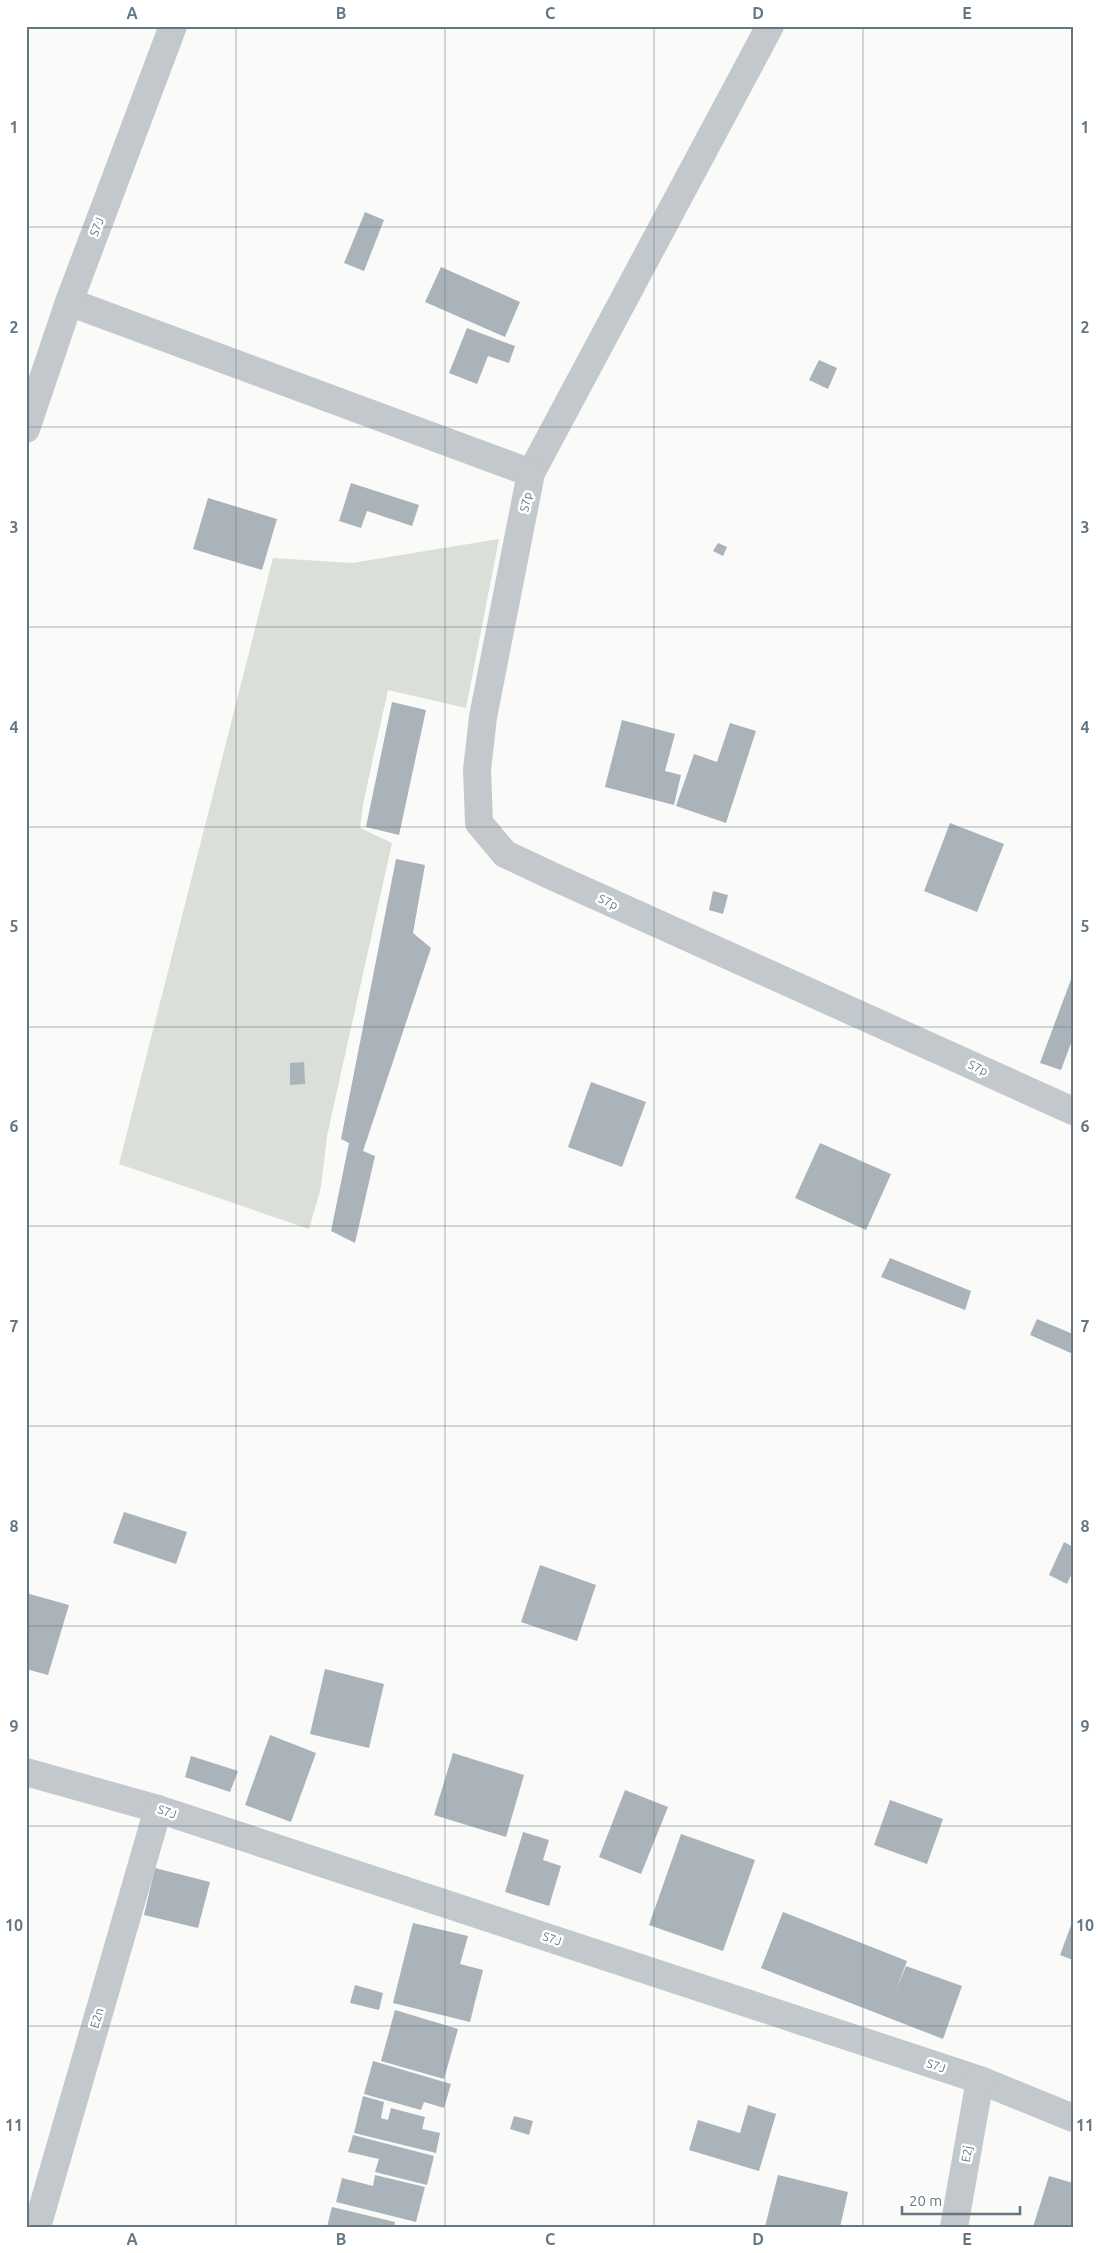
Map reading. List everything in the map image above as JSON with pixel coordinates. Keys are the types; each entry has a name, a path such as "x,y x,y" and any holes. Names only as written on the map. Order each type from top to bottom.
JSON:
{"street":[{"name":"S7J","path":"26,429 69,302 173,26"},
{"name":"S7p","path":"770,26 531,473 482,717 477,770 479,823 505,854 544,873 1073,1111"},
{"path":"69,302 531,473"},
{"name":"S7J","path":"26,1772 158,1809 980,2080 1073,2118"},
{"name":"E2n","path":"37,2227 158,1809"},
{"name":"E2j","path":"954,2227 980,2080"}],"shaded area":[{"path":"499,539 466,708 388,690 363,804 360,828 392,843 327,1136 321,1187 309,1229 119,1164 273,558 352,563"}],"building":[{"path":"365,212 384,220 364,271 344,263"},
{"path":"441,267 520,302 505,337 425,302"},
{"path":"467,328 515,346 509,363 488,356 477,384 449,373"},
{"path":"819,360 837,368 828,389 809,380"},
{"path":"351,483 419,505 412,526 367,511 361,528 339,521"},
{"path":"208,498 277,519 262,570 193,549"},
{"path":"718,543 727,547 723,556 713,551"},
{"path":"392,702 426,710 399,835 366,827"},
{"path":"622,720 675,734 665,771 681,775 674,805 605,787"},
{"path":"730,723 756,731 726,823 676,806 694,754 717,762"},
{"path":"950,823 1004,844 977,912 924,891"},
{"path":"396,859 425,865 413,933 431,948 363,1151 375,1156 355,1243 331,1231 349,1143 341,1139"},
{"path":"713,891 728,895 723,914 709,910"},
{"path":"1073,974 1073,1038 1061,1070 1040,1063"},
{"path":"304,1062 305,1084 290,1085 290,1063"},
{"path":"591,1082 646,1102 622,1167 568,1147"},
{"path":"820,1143 891,1174 866,1230 795,1198"},
{"path":"890,1258 971,1291 965,1310 881,1277"},
{"path":"1037,1319 1073,1334 1073,1354 1030,1335"},
{"path":"124,1512 187,1532 176,1564 113,1543"},
{"path":"1064,1542 1073,1547 1073,1571 1067,1584 1049,1575"},
{"path":"540,1565 596,1585 577,1641 521,1622"},
{"path":"26,1593 69,1605 48,1675 26,1669"},
{"path":"325,1669 384,1684 369,1748 310,1734"},
{"path":"270,1735 316,1753 291,1822 245,1805"},
{"path":"453,1753 524,1775 506,1837 434,1815"},
{"path":"191,1756 238,1771 230,1792 185,1777"},
{"path":"625,1790 668,1807 641,1874 599,1857"},
{"path":"890,1800 943,1819 927,1864 874,1845"},
{"path":"523,1832 549,1840 543,1860 561,1866 549,1906 505,1892"},
{"path":"681,1834 755,1860 723,1951 649,1925"},
{"path":"155,1868 210,1882 198,1928 144,1915"},
{"path":"783,1912 907,1961 896,1990 906,1966 962,1986 943,2039 761,1968"},
{"path":"1073,1920 1073,1960 1060,1955"},
{"path":"413,1923 468,1936 460,1964 483,1970 470,2022 393,2003"},
{"path":"355,1985 383,1993 379,2010 350,2003"},
{"path":"395,2010 458,2029 444,2079 381,2061"},
{"path":"373,2061 451,2084 444,2108 424,2102 421,2110 364,2094"},
{"path":"363,2096 384,2102 381,2118 388,2120 391,2108 425,2117 422,2129 440,2133 436,2153 354,2133"},
{"path":"748,2105 776,2114 759,2171 689,2150 698,2120 740,2133"},
{"path":"514,2116 533,2121 529,2135 510,2129"},
{"path":"353,2135 434,2156 427,2185 375,2172 379,2159 348,2152"},
{"path":"375,2175 425,2187 416,2222 336,2202 342,2178 373,2186"},
{"path":"778,2175 848,2192 840,2227 765,2227"},
{"path":"1049,2176 1073,2183 1073,2227 1033,2227"},
{"path":"332,2207 395,2222 394,2227 327,2227"}]}
